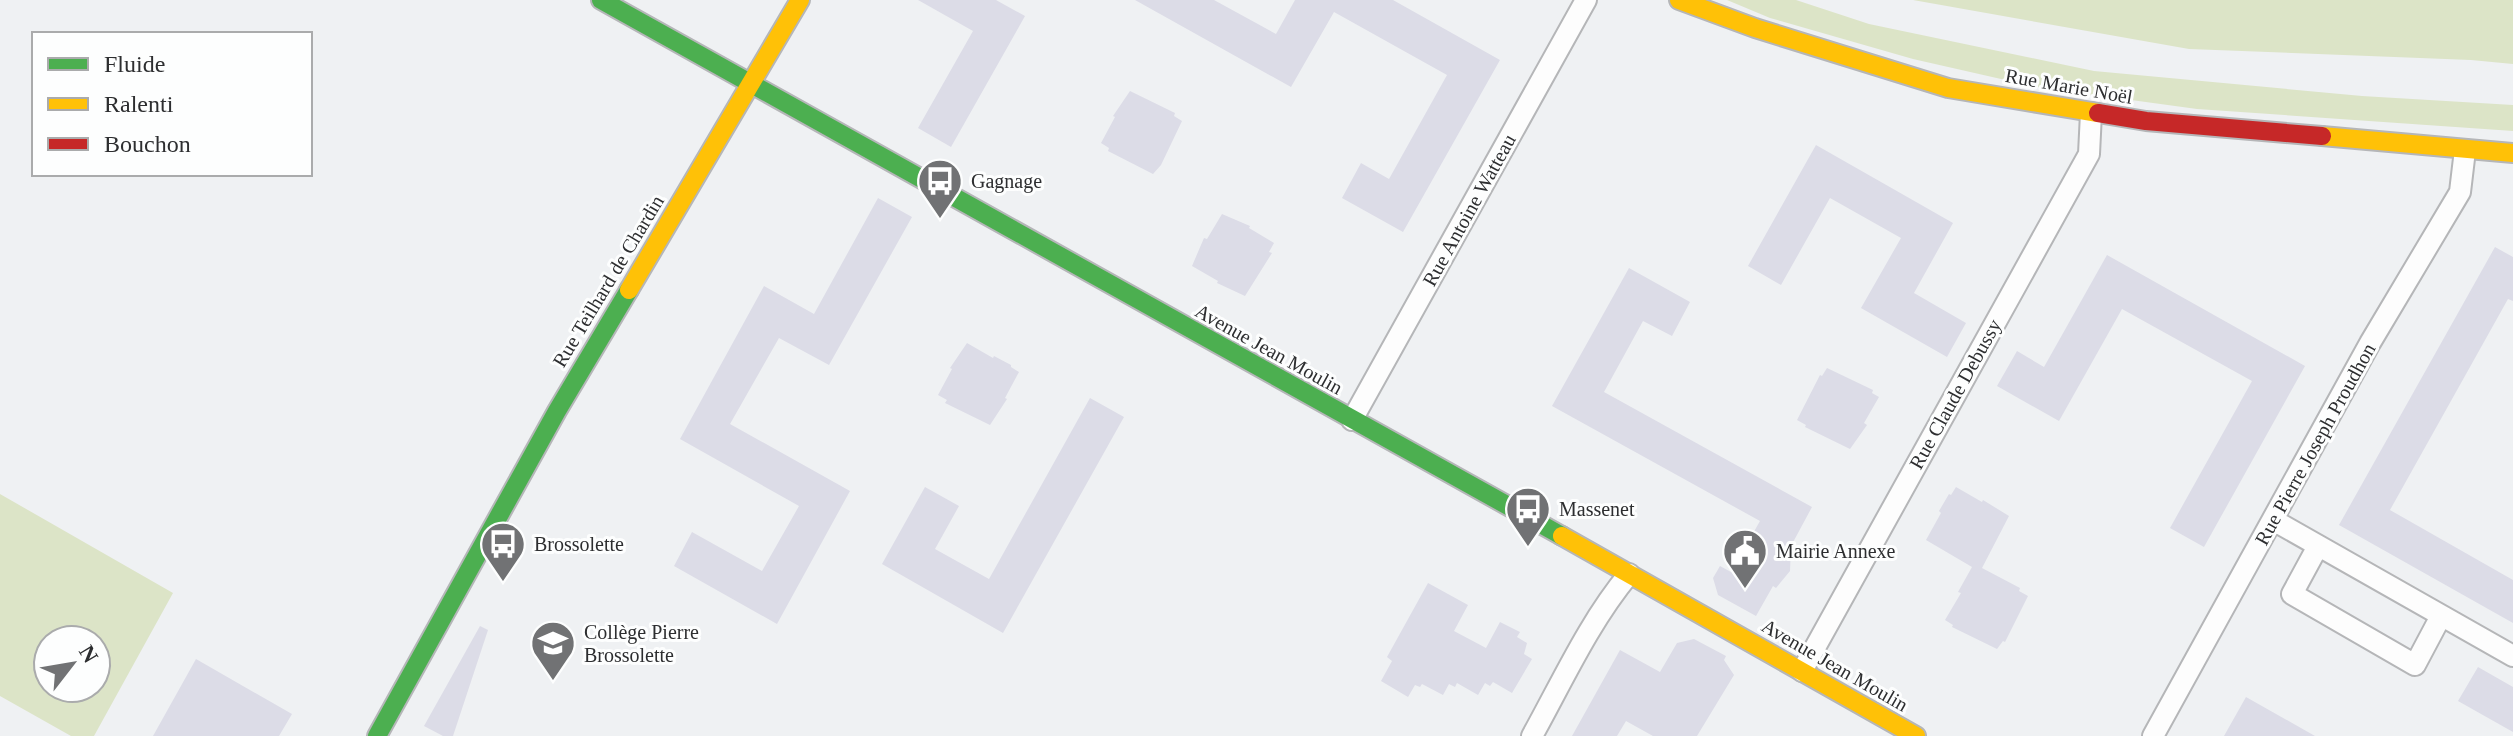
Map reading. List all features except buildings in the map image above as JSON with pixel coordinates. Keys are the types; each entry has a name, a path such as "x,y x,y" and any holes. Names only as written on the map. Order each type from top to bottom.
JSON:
{"street":[{"name":"Avenue Jean Moulin","path":"601,0 1916,736"},
{"name":"Rue Teilhard de Chardin","path":"377,736 557,411 800,0"},
{"name":"Rue Antoine Watteau","path":"1352,420 1586,0"},
{"name":"Rue Marie Noël","path":"1679,0 1769,33 1948,88 2146,121 2513,153"},
{"name":"Rue Claude Debussy","path":"1802,671 2089,154 2091,113"},
{"name":"Rue Pierre Joseph Proudhon","path":"2153,736 2370,343 2460,192 2465,150"},
{"path":"2273,520 2513,656"},
{"path":"2318,546 2292,594 2415,665 2441,616"},
{"path":"1532,736 1595,623 1629,574"}],"green space":[{"path":"1727,0 1796,0 1869,24 2094,71 2362,96 2513,105 2513,131 2197,109 2036,87 1913,59 1770,18"},
{"path":"1913,0 2513,0 2513,64 2189,49"},
{"path":"0,494 173,593 112,703 112,624 32,624 32,704 112,704 94,736 71,736 0,696"}],"traffic: fast":[{"path":"601,0 1562,536"},
{"path":"377,736 557,411 629,290"}],"traffic: slow":[{"path":"629,290 800,0"},
{"path":"1679,0 1755,28 1948,88 2098,113"},
{"path":"2322,136 2513,153"},
{"path":"1562,536 1916,736"}],"traffic: jam":[{"path":"2098,113 2146,121 2322,136"}],"place":[{"name":"Gagnage","path":"940,220"},
{"name":"Massenet","path":"1528,548"},
{"name":"Brossolette","path":"503,583"},
{"name":"Mairie Annexe","path":"1745,590"},
{"name":"Collège Pierre Brossolette","path":"553,682"}]}
